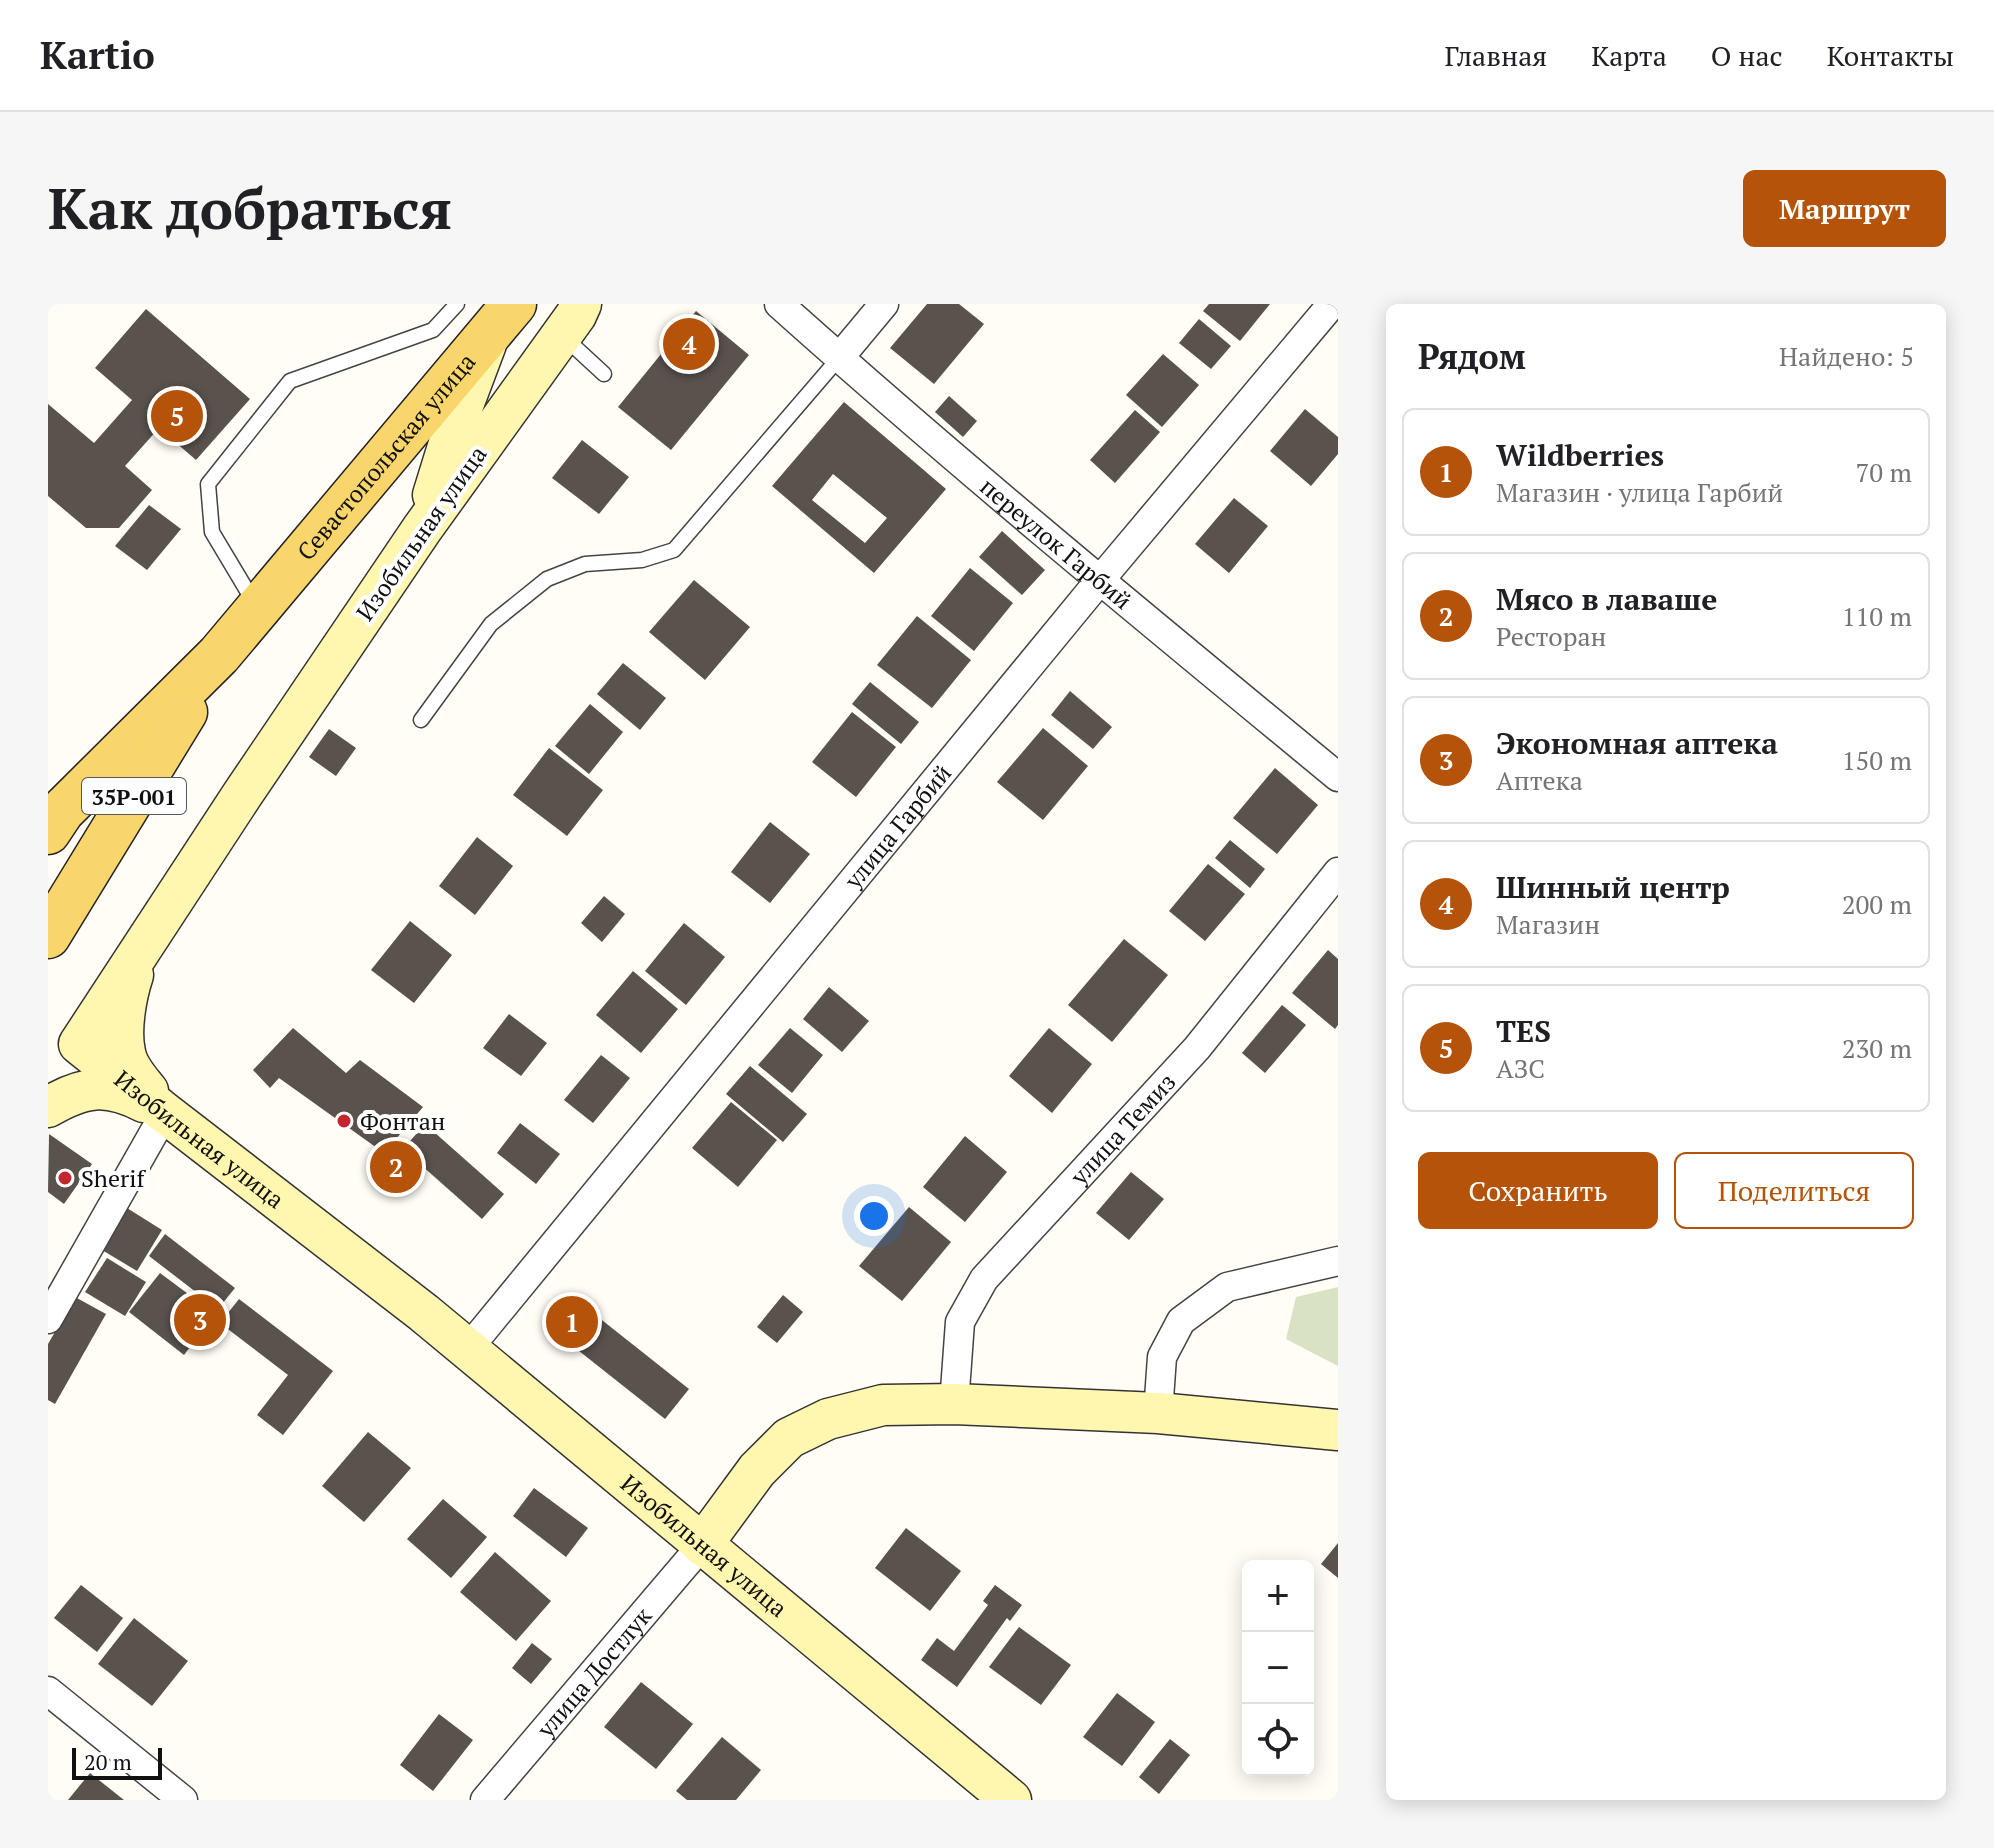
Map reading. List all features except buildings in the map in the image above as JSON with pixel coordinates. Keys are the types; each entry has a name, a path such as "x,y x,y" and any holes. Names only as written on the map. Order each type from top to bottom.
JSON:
{"main road":[{"name":"Севастопольская улица","path":"219,655 503,317"},
{"path":"422,529 450,440 503,317"},
{"name":"Изобильная улица","path":"571,320 422,529 79,1044 412,1303 1011,1800"},
{"name":"35Р-001","path":"53,819 219,655"},
{"name":"35Р-001","path":"48,936 219,655"},
{"path":"152,932 132,978 126,1001 125,1053 134,1073 165,1113"},
{"path":"48,1089 79,1044"},
{"path":"48,1107 88,1089 107,1089 124,1092 165,1113"},
{"path":"702,1545 757,1470 789,1438 828,1419 883,1405 954,1404 1158,1413 1338,1430"}],"street":[{"name":"переулок Гарбий","path":"779,304 1100,580 1338,777"},
{"path":"839,358 884,304"},
{"name":"улица Гарбий","path":"467,1350 1100,580 1332,304"},
{"name":"улица Темиз","path":"954,1404 960,1322 984,1279 1197,1048 1338,872"},
{"path":"48,1319 165,1113"},
{"path":"1158,1413 1162,1357 1181,1321 1227,1287 1338,1261"},
{"name":"улица Достлук","path":"485,1800 702,1545"},
{"path":"48,1691 183,1800"}],"lane":[{"path":"257,607 212,532 208,484 290,381 433,330 457,304"},
{"path":"571,320 604,374"},
{"path":"421,720 491,624 547,579 585,564 642,560 674,550 839,358"}],"green space":[{"path":"1338,1287 1338,1366 1286,1339 1296,1297"}],"place":[{"name":"Шинный центр","path":"689,344"},
{"name":"TES","path":"177,416"},
{"name":"Фонтан","path":"344,1121"},
{"name":"Мясо в лаваше","path":"396,1167"},
{"name":"Sherif","path":"65,1178"},
{"name":"Экономная аптека","path":"200,1320"},
{"name":"Wildberries","path":"572,1322"}]}
